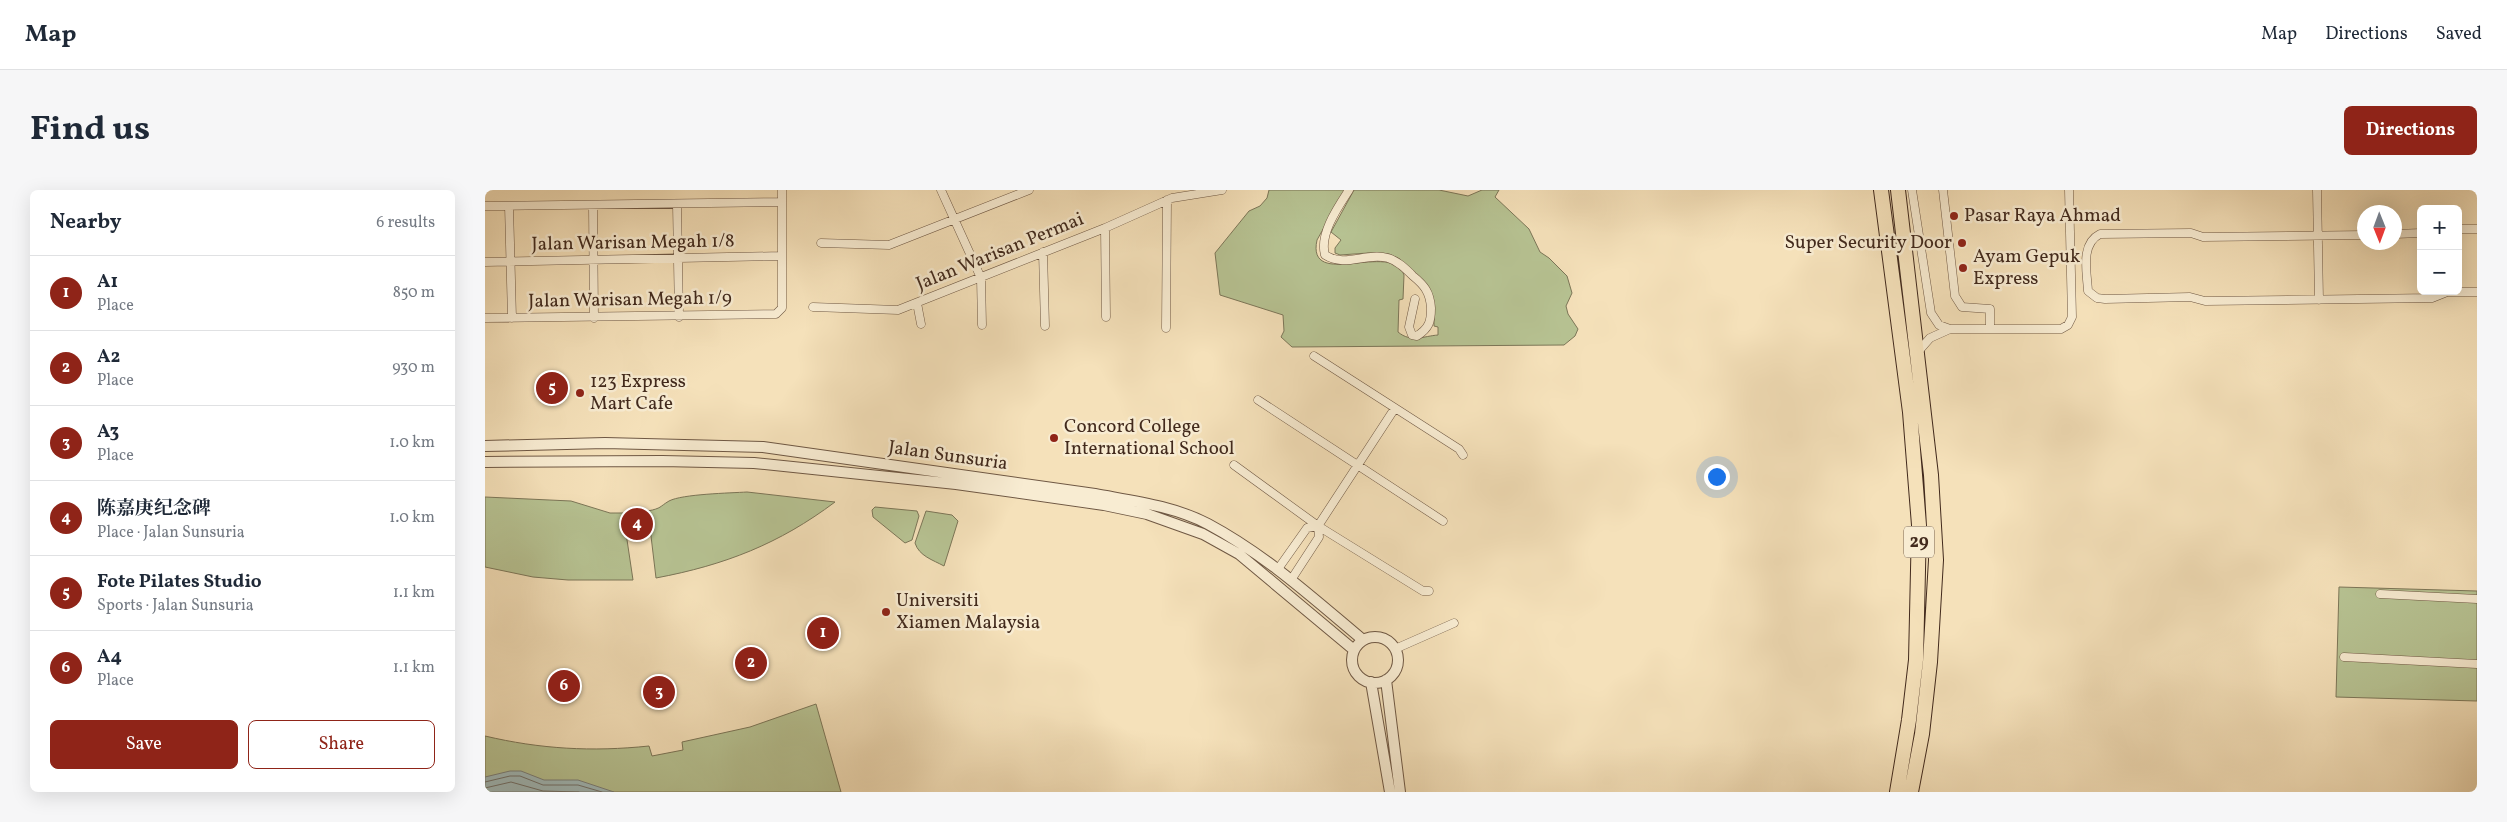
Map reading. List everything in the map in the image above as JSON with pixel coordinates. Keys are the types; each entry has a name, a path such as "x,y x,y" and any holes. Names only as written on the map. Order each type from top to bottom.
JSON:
{"highway":[{"path":"1876,190 1885,219"},
{"name":"29","path":"1881,190 1910,412 1919,525 1916,660 1909,720 1897,792"},
{"name":"29","path":"1898,190 1931,475 1936,560 1930,662 1922,734 1911,792"},
{"path":"1903,190 1903,227"}],"street":[{"path":"781,256 782,190"},
{"path":"941,190 981,278 982,325"},
{"path":"821,244 889,245 955,221 1029,190"},
{"name":"Jalan Warisan Permai","path":"813,307 898,310 1105,228 1169,196 1222,190"},
{"path":"1349,190 1326,232 1323,247 1325,254 1333,260 1343,261 1370,257 1388,258 1397,262 1423,285 1429,293 1431,322 1426,330 1417,336 1412,335 1409,327 1415,299"},
{"path":"1912,190 1931,313 1939,325 1950,329 2061,329 2068,324 2072,317 2069,190"},
{"path":"1943,190 1955,296 1962,307 1990,309 1990,329"},
{"path":"2317,190 2319,300"},
{"path":"1166,328 1169,196"},
{"path":"485,206 782,202"},
{"path":"677,204 679,316"},
{"path":"509,206 511,318"},
{"path":"593,206 594,318"},
{"path":"1105,228 1106,317"},
{"path":"2462,229 2477,228"},
{"path":"2357,235 2203,237 2191,233 2099,234 2092,238 2087,249 2088,291 2097,298 2190,297 2205,301 2432,298 2447,292 2477,292"},
{"path":"2402,234 2417,233"},
{"path":"1043,252 1045,326"},
{"name":"Jalan Warisan Megah 1/8","path":"485,262 781,256"},
{"name":"Jalan Warisan Megah 1/9","path":"485,318 776,314 782,308 781,256"},
{"path":"917,303 921,324"},
{"path":"1916,354 1930,338 1950,329"},
{"path":"1314,356 1459,449 1463,455"},
{"path":"1258,400 1443,520"},
{"path":"1291,580 1319,538 1319,526 1395,408"},
{"name":"Jalan Sunsuria","path":"485,446 607,443 763,447 1095,494 1162,508 1207,524 1278,569 1363,640"},
{"name":"Jalan Sunsuria","path":"485,462 662,460 754,463 956,484 1130,510 1203,534 1239,554 1355,650"},
{"path":"1234,465 1319,526 1423,590 1429,591"},
{"path":"1278,569 1307,528 1319,526"},
{"path":"2380,594 2477,599"},
{"path":"1395,649 1454,623"},
{"path":"1377,637 1385,639 1395,649 1398,663 1396,670 1386,680 1371,682 1365,680 1355,670 1352,656 1355,650 1363,640 1377,637"},
{"path":"2344,658 2477,664"},
{"path":"1386,680 1400,792"},
{"path":"1371,682 1390,792"}],"green space":[{"path":"1269,190 1345,190 1317,240 1317,255 1324,262 1337,264 1384,262 1397,266 1404,275 1403,299 1399,300 1398,332 1408,337 1418,338 1438,335 1438,327 1434,326 1434,303 1429,287 1400,259 1389,254 1340,255 1335,253 1335,248 1341,240 1331,232 1354,190 1439,190 1468,196 1482,190 1499,190 1495,197 1529,229 1540,252 1567,276 1572,293 1566,306 1568,314 1578,329 1575,336 1564,345 1292,347 1281,337 1284,331 1283,315 1220,295 1215,253 1249,211 1260,206 1267,198"},
{"path":"747,492 835,502 793,530 750,551 705,567 656,578 648,511 658,508 669,501 684,497"},
{"path":"485,497 571,501 610,513 623,513 633,580 568,580 533,577 485,567"},
{"path":"875,507 917,511 919,516 912,540 905,543 873,517 872,510"},
{"path":"926,511 952,515 958,521 944,566 923,554 915,543"},
{"path":"2339,587 2477,591 2477,701 2336,697"},
{"path":"816,704 841,792 485,792 485,736 526,744 566,748 607,749 649,746 652,756 683,750 682,742 750,727"}],"water":[{"path":"510,771 521,771 544,780 578,780 614,792 485,792 485,777"}],"place":[{"name":"Pasar Raya Ahmad","path":"1954,216"},
{"name":"Super Security Door","path":"1962,243"},
{"name":"Ayam Gepuk Express","path":"1963,268"},
{"name":"Fote Pilates Studio","path":"552,388"},
{"name":"123 Express Mart Cafe","path":"580,393"},
{"name":"Concord College International School","path":"1054,438"},
{"name":"陈嘉庚纪念碑","path":"637,524"},
{"name":"Universiti Xiamen Malaysia","path":"886,612"},
{"name":"A1","path":"823,633"},
{"name":"A2","path":"751,663"},
{"name":"A4","path":"564,686"},
{"name":"A3","path":"659,692"}]}
